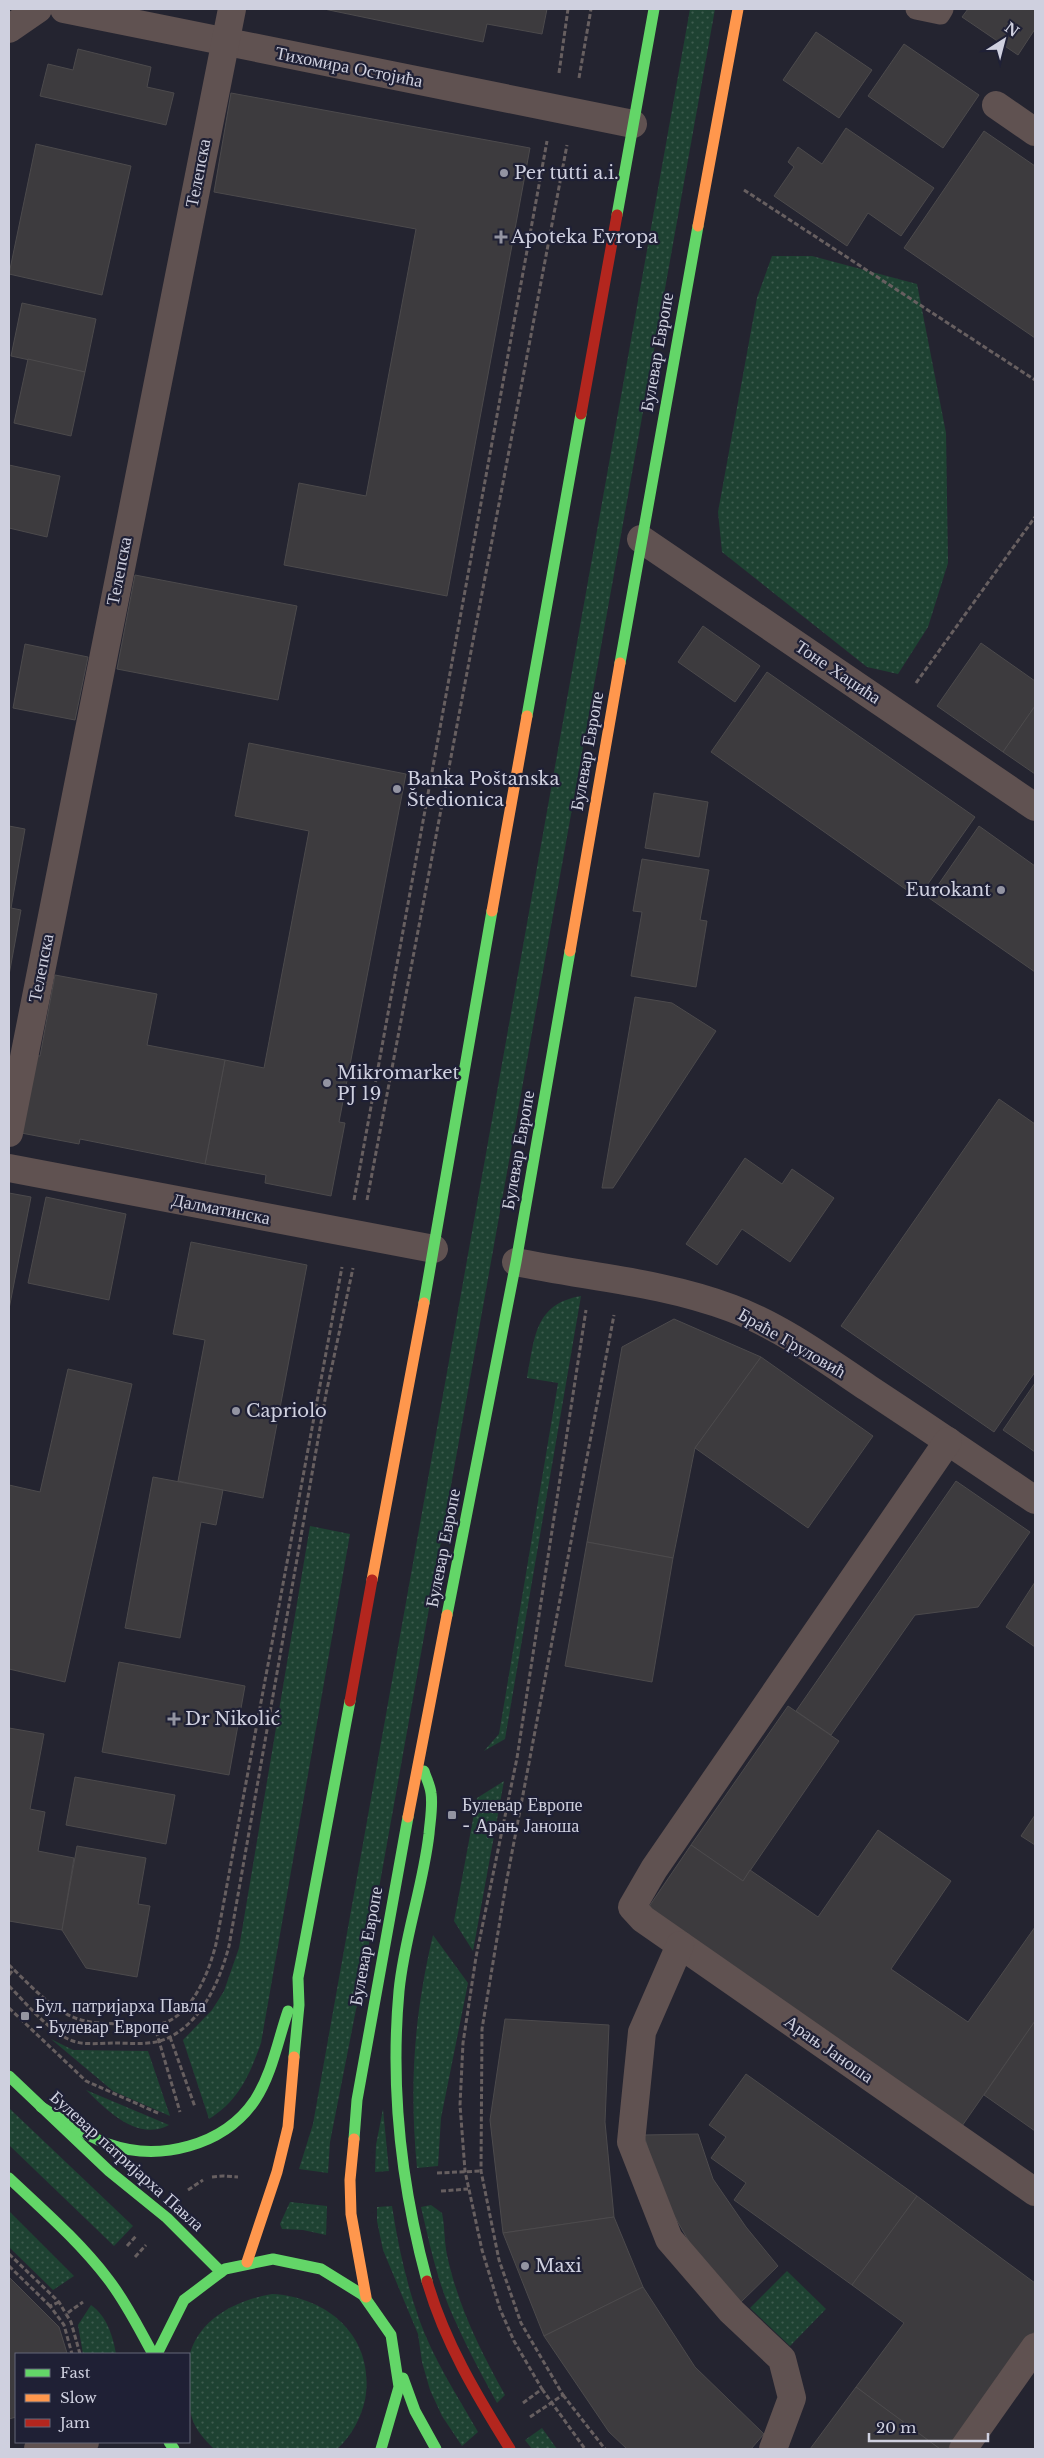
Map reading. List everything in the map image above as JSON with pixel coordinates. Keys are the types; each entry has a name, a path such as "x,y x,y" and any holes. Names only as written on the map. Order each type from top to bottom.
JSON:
{"main road":[{"path":"41,2107 87,2135 119,2148 149,2150 185,2148 213,2138 236,2123 255,2100 267,2074 298,1978 434,1249 462,1072 654,9"},
{"name":"Булевар Европе","path":"366,2297 351,2214 350,2180 357,2100 389,1914 516,1262 641,539 738,9"},
{"path":"420,1760 431,1795 428,1837 399,1989 394,2100 402,2176 415,2241 440,2320 479,2402 510,2449"},
{"path":"247,2262 277,2172 288,2127 299,2005 298,1978"},
{"name":"Булевар патријарха Павла","path":"9,2076 108,2171 167,2218 221,2272"},
{"path":"9,2178 73,2239 101,2270 154,2353"},
{"path":"155,2353 168,2323 178,2308 191,2294 221,2272 247,2262 282,2260 311,2264 349,2283 366,2297 382,2318 394,2342 399,2368 400,2389 397,2411 391,2431 381,2449"},
{"path":"399,2368 414,2411 436,2449"}],"street":[{"path":"9,29 38,9"},
{"name":"Тихомира Остојића","path":"64,9 633,124"},
{"name":"Телепска","path":"9,1133 232,9"},
{"path":"996,105 1035,132"},
{"name":"Тоне Хаџића","path":"641,539 1035,807"},
{"name":"Далматинска","path":"9,1168 434,1249"},
{"name":"Браће Груловић","path":"516,1262 699,1296 742,1313 776,1329 829,1361 1035,1500"},
{"name":"Арањ Јаноша","path":"948,1441 654,1869 632,1907 680,1945 1035,2192"},
{"path":"680,1945 642,2032 631,2142 669,2239 731,2311 782,2360 792,2398 773,2449"},
{"path":"963,2449 1035,2347"},
{"path":"38,2449 59,2448 81,2443"}],"lane":[{"path":"916,9 940,14 943,9"}],"path":[{"path":"9,1986 55,2031 71,2040 88,2043 158,2041 170,2037 190,2022 204,2004 216,1986 229,1946 354,1234 563,110 568,9"},
{"path":"9,1964 60,2011 80,2021 88,2023 154,2024 166,2022 194,1996 212,1962 354,1234 563,110 591,9"},
{"path":"744,190 1035,380"},
{"path":"896,712 964,613 1035,517"},
{"path":"585,2449 542,2389 514,2341 500,2309 482,2250 465,2171 460,2105 463,2043 476,1957 517,1758 592,1276"},
{"path":"606,2449 563,2395 520,2324 499,2260 481,2171 482,2029 510,1865 621,1280"},
{"path":"9,1975 14,1969"},
{"path":"9,2008 86,2081 167,2117"},
{"path":"154,2024 182,2116"},
{"path":"429,2174 481,2171"},
{"path":"125,2249 140,2232"},
{"path":"9,2254 59,2302 66,2314"},
{"path":"9,2266 50,2306 64,2325 72,2353"},
{"path":"50,2306 59,2302"},
{"path":"495,2427 542,2389"},
{"path":"523,2422 551,2401 563,2395"}],"green space":[{"path":"690,9 715,9 371,1933 330,2142 328,2173 299,2169 313,2124"},
{"path":"772,256 812,256 917,284 946,433 948,563 928,627 898,674 867,667 722,552 718,512 757,298"},
{"path":"581,1296 505,1739 484,1751 499,1734 558,1383 527,1378 532,1349 539,1325 545,1315 566,1300"},
{"path":"310,1526 350,1534 261,2043 242,2086 228,2104 209,2119 183,2040 212,2010 224,1991 239,1948"},
{"path":"504,1781 473,1951 454,1921 477,1798"},
{"path":"433,1935 468,1983 441,2118 438,2166 417,2168 413,2108 415,2051 421,1994"},
{"path":"51,2039 73,2050 148,2051 170,2116 113,2091"},
{"path":"86,2090 169,2125 145,2130 134,2127 113,2114"},
{"path":"9,2108 133,2226 114,2246 9,2145"},
{"path":"383,2109 389,2171 375,2172 376,2145"},
{"path":"290,2202 327,2206 326,2235 303,2230 282,2229 280,2224"},
{"path":"431,2205 442,2213 447,2255 464,2310 505,2395 497,2403 460,2332 440,2283 421,2207"},
{"path":"392,2206 403,2263 419,2319 438,2363 478,2432 462,2446 442,2416 430,2390 422,2362 418,2334 383,2250 377,2221 377,2207"},
{"path":"9,2211 74,2276 53,2290 9,2247"},
{"path":"787,2271 826,2309 790,2346 750,2308"},
{"path":"272,2294 293,2297 313,2303 330,2313 344,2325 356,2340 363,2358 367,2378 365,2400 351,2433 337,2449 214,2449 196,2427 190,2405 190,2354 193,2344 200,2332 220,2314 245,2301"},
{"path":"91,2305 105,2321 111,2334 116,2353 83,2353 78,2325"},
{"path":"542,2428 557,2449 532,2449 525,2440"}],"building":[{"path":"324,9 547,9 542,34 487,24 483,42"},
{"path":"968,9 1035,9 1035,29 1018,55 962,17"},
{"path":"816,32 872,70 839,118 783,80"},
{"path":"904,44 979,95 943,148 868,96"},
{"path":"78,49 151,67 147,87 174,93 166,125 40,96 48,64 73,70"},
{"path":"231,93 530,148 447,596 284,565 299,483 366,496 416,229 214,192"},
{"path":"846,128 934,188 901,236 868,213 847,246 774,196 794,167 788,162 798,147 822,164"},
{"path":"984,131 1035,166 1035,338 904,248"},
{"path":"36,144 131,166 102,295 9,274"},
{"path":"22,303 96,319 85,372 11,356"},
{"path":"28,359 85,372 71,436 14,423"},
{"path":"9,465 60,476 47,537 9,528"},
{"path":"135,575 297,606 278,700 117,669"},
{"path":"703,626 760,666 735,702 678,662"},
{"path":"981,643 1035,681 1035,706 1003,752 937,706"},
{"path":"25,644 88,657 75,720 13,708"},
{"path":"767,672 975,817 918,898 711,752"},
{"path":"1035,706 1035,774 1003,752"},
{"path":"249,743 406,774 339,1122 345,1123 331,1196 265,1183 266,1175 205,1164 225,1060 264,1068 309,831 235,816"},
{"path":"654,793 708,802 699,857 645,848"},
{"path":"9,826 25,829 11,908 21,910 9,975"},
{"path":"979,826 1035,866 1035,972 929,898"},
{"path":"642,859 709,870 700,920 707,921 696,987 631,976 642,912 633,911"},
{"path":"55,975 157,994 147,1045 225,1060 205,1164 80,1139 79,1144 16,1132 31,1055 40,1056"},
{"path":"635,997 672,1003 716,1031 613,1188 602,1188"},
{"path":"999,1099 1035,1124 1035,1372 994,1432 841,1326"},
{"path":"745,1158 782,1184 792,1169 834,1198 790,1262 742,1229 717,1265 686,1244"},
{"path":"9,1193 31,1197 9,1309"},
{"path":"46,1197 126,1214 109,1300 28,1283"},
{"name":"Capriolo","path":"191,1242 307,1265 263,1498 178,1481 205,1340 173,1334"},
{"path":"674,1319 761,1357 695,1448 673,1558 587,1542 622,1347"},
{"path":"761,1357 873,1436 808,1528 695,1448"},
{"path":"68,1369 132,1384 65,1682 9,1669 9,1485 40,1492"},
{"path":"1035,1383 1035,1452 1003,1430"},
{"path":"153,1477 223,1490 216,1525 201,1522 180,1638 125,1628"},
{"path":"956,1481 1030,1532 978,1607 915,1615 831,1735 796,1711"},
{"path":"587,1542 673,1558 652,1682 565,1666"},
{"path":"1035,1582 1035,1647 1006,1627"},
{"name":"Dr Nikolić","path":"119,1662 245,1686 229,1775 102,1752"},
{"path":"788,1706 839,1741 743,1881 691,1845"},
{"path":"9,1728 44,1734 30,1809 45,1812 38,1851 74,1858 62,1930 9,1921"},
{"path":"75,1777 175,1795 166,1844 66,1825"},
{"path":"1035,1815 1035,1845 1021,1836"},
{"path":"878,1830 951,1881 891,1969 968,2022 1035,1927 1035,2021 962,2126 648,1908 691,1845 743,1881 750,1870 818,1917"},
{"path":"77,1846 146,1858 138,1904 150,1906 137,1977 86,1968 62,1930"},
{"path":"505,2019 609,2025 605,2122 614,2217 503,2233 490,2120"},
{"path":"1035,2021 1035,2131 984,2095"},
{"path":"746,2074 917,2196 852,2285 734,2200 746,2183 711,2158 726,2137 709,2125"},
{"path":"698,2134 713,2179 746,2227 778,2266 740,2303 699,2259 660,2191 644,2135"},
{"path":"917,2196 1035,2283 1035,2331 948,2449 940,2449 856,2387 904,2323 852,2285"},
{"path":"614,2217 643,2287 544,2336 503,2233"},
{"path":"9,2277 59,2327 67,2353 15,2353 15,2417 9,2419"},
{"path":"643,2287 695,2367 764,2434 751,2449 627,2449 609,2432 544,2336"},
{"path":"856,2387 940,2449 810,2449"}],"traffic: fast":[{"path":"617,215 654,9"},
{"path":"620,663 698,226"},
{"path":"527,716 581,414"},
{"path":"424,1303 492,911"},
{"path":"447,1615 516,1262 570,951"},
{"path":"294,2057 299,2005 298,1978 350,1701"},
{"path":"424,1771 431,1793 431,1814 426,1854 401,1971 396,2065 397,2101 404,2173 410,2209 427,2281"},
{"path":"354,2139 357,2100 408,1817"},
{"path":"41,2107 90,2136 108,2144 128,2149 148,2151 169,2150 189,2146 208,2139 226,2129 242,2116 255,2100 266,2079 288,2011"},
{"path":"9,2076 109,2171 167,2218 221,2272"},
{"path":"9,2178 60,2226 97,2265 121,2297 152,2353"},
{"path":"158,2353 184,2300 225,2269 273,2259 321,2269 363,2295 391,2335 399,2387 381,2449"},
{"path":"403,2378 415,2411 436,2449"},
{"path":"170,2443 174,2449"}],"traffic: slow":[{"path":"698,226 738,9"},
{"path":"570,951 620,663"},
{"path":"492,911 527,716"},
{"path":"372,1580 424,1303"},
{"path":"408,1817 447,1615"},
{"path":"247,2262 277,2172 288,2127 294,2057"},
{"path":"354,2139 350,2180 351,2214 366,2297"}],"traffic: jam":[{"path":"581,414 617,215"},
{"path":"350,1701 372,1580"},
{"path":"427,2281 442,2325 462,2368 510,2449"}],"place":[{"name":"Per tutti a.i.","path":"504,173"},
{"name":"Apoteka Evropa","path":"501,237"},
{"name":"Banka Poštanska Štedionica","path":"397,789"},
{"name":"Eurokant","path":"1001,890"},
{"name":"Mikromarket PJ 19","path":"327,1083"},
{"name":"Capriolo","path":"236,1411"},
{"name":"Dr Nikolić","path":"174,1719"},
{"name":"Булевар Европе - Арањ Јаноша","path":"452,1815"},
{"name":"Бул. патријарха Павла - Булевар Европе","path":"25,2016"},
{"name":"Maxi","path":"525,2266"}]}
